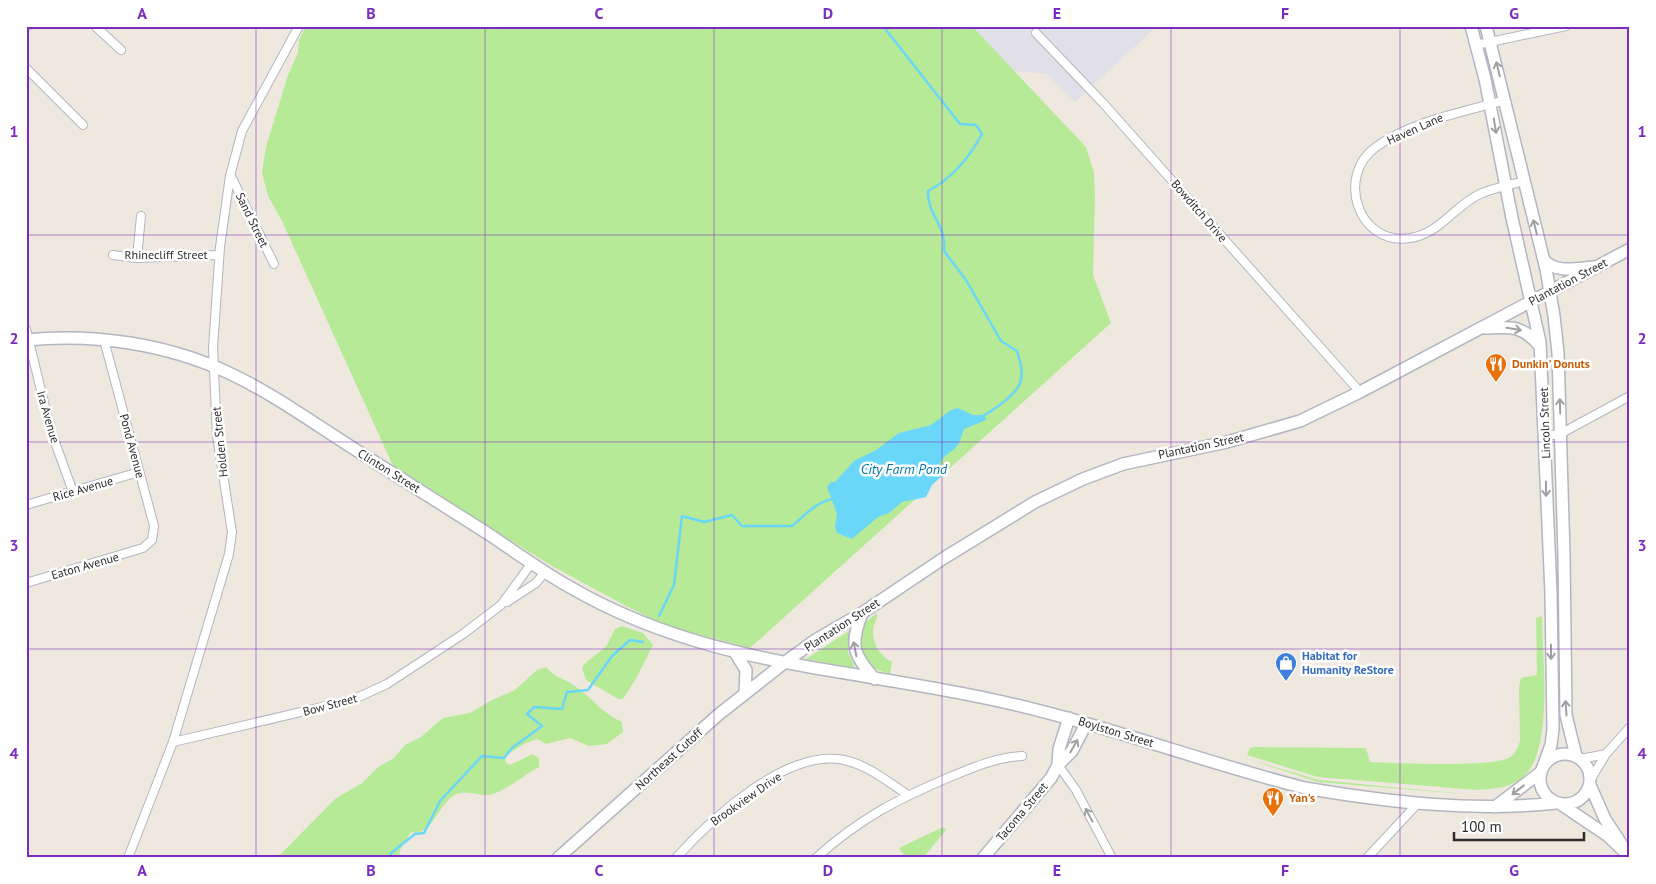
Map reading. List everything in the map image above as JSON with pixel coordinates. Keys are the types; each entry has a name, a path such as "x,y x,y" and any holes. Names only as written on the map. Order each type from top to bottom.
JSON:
{"main road":[{"name":"Lincoln Street","path":"1471,26 1491,104 1506,186 1540,347 1551,603 1553,729 1551,744 1542,769"},
{"name":"Lincoln Street","path":"1486,26 1551,292 1558,353 1566,715 1578,758"},
{"name":"Plantation Street","path":"784,664 817,639 862,613 988,530 1035,502 1083,479 1146,458 1227,442 1300,421 1360,392 1630,249"},
{"path":"1544,260 1554,268 1562,269 1598,266"},
{"path":"1481,328 1515,328 1530,335 1540,347"},
{"name":"Clinton Street","path":"27,336 104,340 174,353 228,372 304,417 570,588 650,627 736,654"},
{"path":"1549,560 1564,560"},
{"path":"1551,603 1565,603"},
{"path":"862,613 854,638 855,651 862,666 875,679"},
{"path":"736,654 746,670 745,692"},
{"name":"Boylston Street","path":"736,654 995,700 1069,718 1305,788 1419,802 1495,807 1559,804"},
{"name":"Northeast Cutoff","path":"558,858 745,692 784,664"},
{"name":"Tacoma Street","path":"1058,764 1059,749 1069,718"},
{"name":"Tacoma Street","path":"983,858 1051,778 1058,764 1072,751 1086,724"},
{"path":"1495,807 1542,769 1547,761 1556,755 1567,754 1578,758 1605,819 1629,856"},
{"path":"1542,769 1540,782 1543,792 1608,836 1629,856"},
{"path":"1559,804 1581,798 1590,782"}],"street":[{"path":"95,26 121,50"},
{"name":"Holden Street","path":"128,858 173,742 216,603 229,554 232,532 217,436 214,368 214,319 219,256 230,176 246,123 299,26"},
{"path":"1476,44 1566,26"},
{"name":"Bowditch Drive","path":"1036,33 1103,102 1360,392"},
{"path":"26,68 83,125"},
{"name":"Haven Lane","path":"1505,100 1435,120 1375,147 1358,174 1356,185 1358,208 1362,218 1379,232 1408,239 1429,233 1479,194 1524,181"},
{"name":"Sand Street","path":"230,176 274,264"},
{"path":"137,258 141,216"},
{"name":"Rhinecliff Street","path":"113,255 137,258 219,256"},
{"name":"Ira Avenue","path":"27,336 51,431 73,492"},
{"name":"Pond Avenue","path":"104,340 154,532 152,540 143,548"},
{"path":"1545,436 1560,434 1630,396"},
{"name":"Rice Avenue","path":"26,505 139,472"},
{"name":"Eaton Avenue","path":"26,583 143,548"},
{"name":"Bow Street","path":"494,610 509,595 531,564"},
{"name":"Bow Street","path":"173,742 352,700 387,684 463,634 494,610 536,583 545,572"},
{"path":"1590,782 1606,754 1630,727"},
{"path":"1578,758 1606,754"},
{"path":"816,858 853,827 908,795 982,764 1022,756"},
{"name":"Brookview Drive","path":"676,858 713,821 754,790 777,776 812,762 838,760 859,765 908,795"},
{"path":"1058,764 1076,790 1112,858"},
{"path":"1366,858 1419,802"}],"shaded area":[{"path":"946,26 1157,26 1075,102 1047,74 988,69"}],"green space":[{"path":"306,26 972,26 1086,147 1094,173 1093,275 1111,323 750,648 667,626 552,566 394,468 282,221 268,196 262,173 266,147 287,78 298,52 299,40"},
{"path":"877,613 873,629 875,644 880,653 892,662 890,674 870,667 859,651 862,625"},
{"path":"1542,616 1543,724 1533,763 1524,776 1514,783 1496,788 1477,790 1318,777 1247,755 1250,748 1256,747 1366,748 1370,762 1382,763 1465,764 1485,763 1510,757 1518,748 1520,741 1519,687 1521,678 1537,675 1536,618"},
{"path":"622,626 643,633 653,645 637,677 623,699 618,699 586,680 582,668 585,663 606,647 615,629"},
{"path":"849,631 848,652 855,668 806,659"},
{"path":"546,667 555,675 578,688 608,714 622,722 623,732 607,744 589,746 570,738 546,744 537,739 524,744 505,756 506,763 510,765 533,754 539,759 539,767 493,794 484,795 465,792 455,795 444,805 430,825 424,830 411,832 400,850 399,858 277,858 335,799 362,783 378,767 394,758 405,745 421,737 443,718 470,713 492,700 515,690 537,670"},
{"path":"1245,758 1319,780 1475,795 1318,782"},
{"path":"943,827 946,830 923,858 906,858 899,848"}],"water":[{"name":"City Farm Pond","path":"958,408 973,415 985,415 986,420 964,429 957,446 941,461 940,469 942,476 932,485 926,497 902,502 889,513 878,517 852,539 837,533 835,526 837,514 827,487 831,482 835,482 854,461 876,450 899,433 931,425 951,410"}],"waterway":[{"path":"883,26 960,124 976,125 982,134 972,151 953,174 928,191 930,207 943,234 944,251 966,280 1001,341 1017,351 1022,371 1020,383 1013,393 981,417"},
{"path":"659,616 674,585 682,516 704,522 732,515 742,526 792,526 816,506 833,499"},
{"path":"390,858 391,853 415,834 424,833 440,801 482,756 504,758 512,748 542,726 527,714 534,707 562,709 567,692 588,690 612,656 630,640 643,642"}],"place":[{"name":"Dunkin' Donuts","path":"1496,383"},
{"name":"Habitat for Humanity ReStore","path":"1286,682"},
{"name":"Yan's","path":"1273,817"}]}
